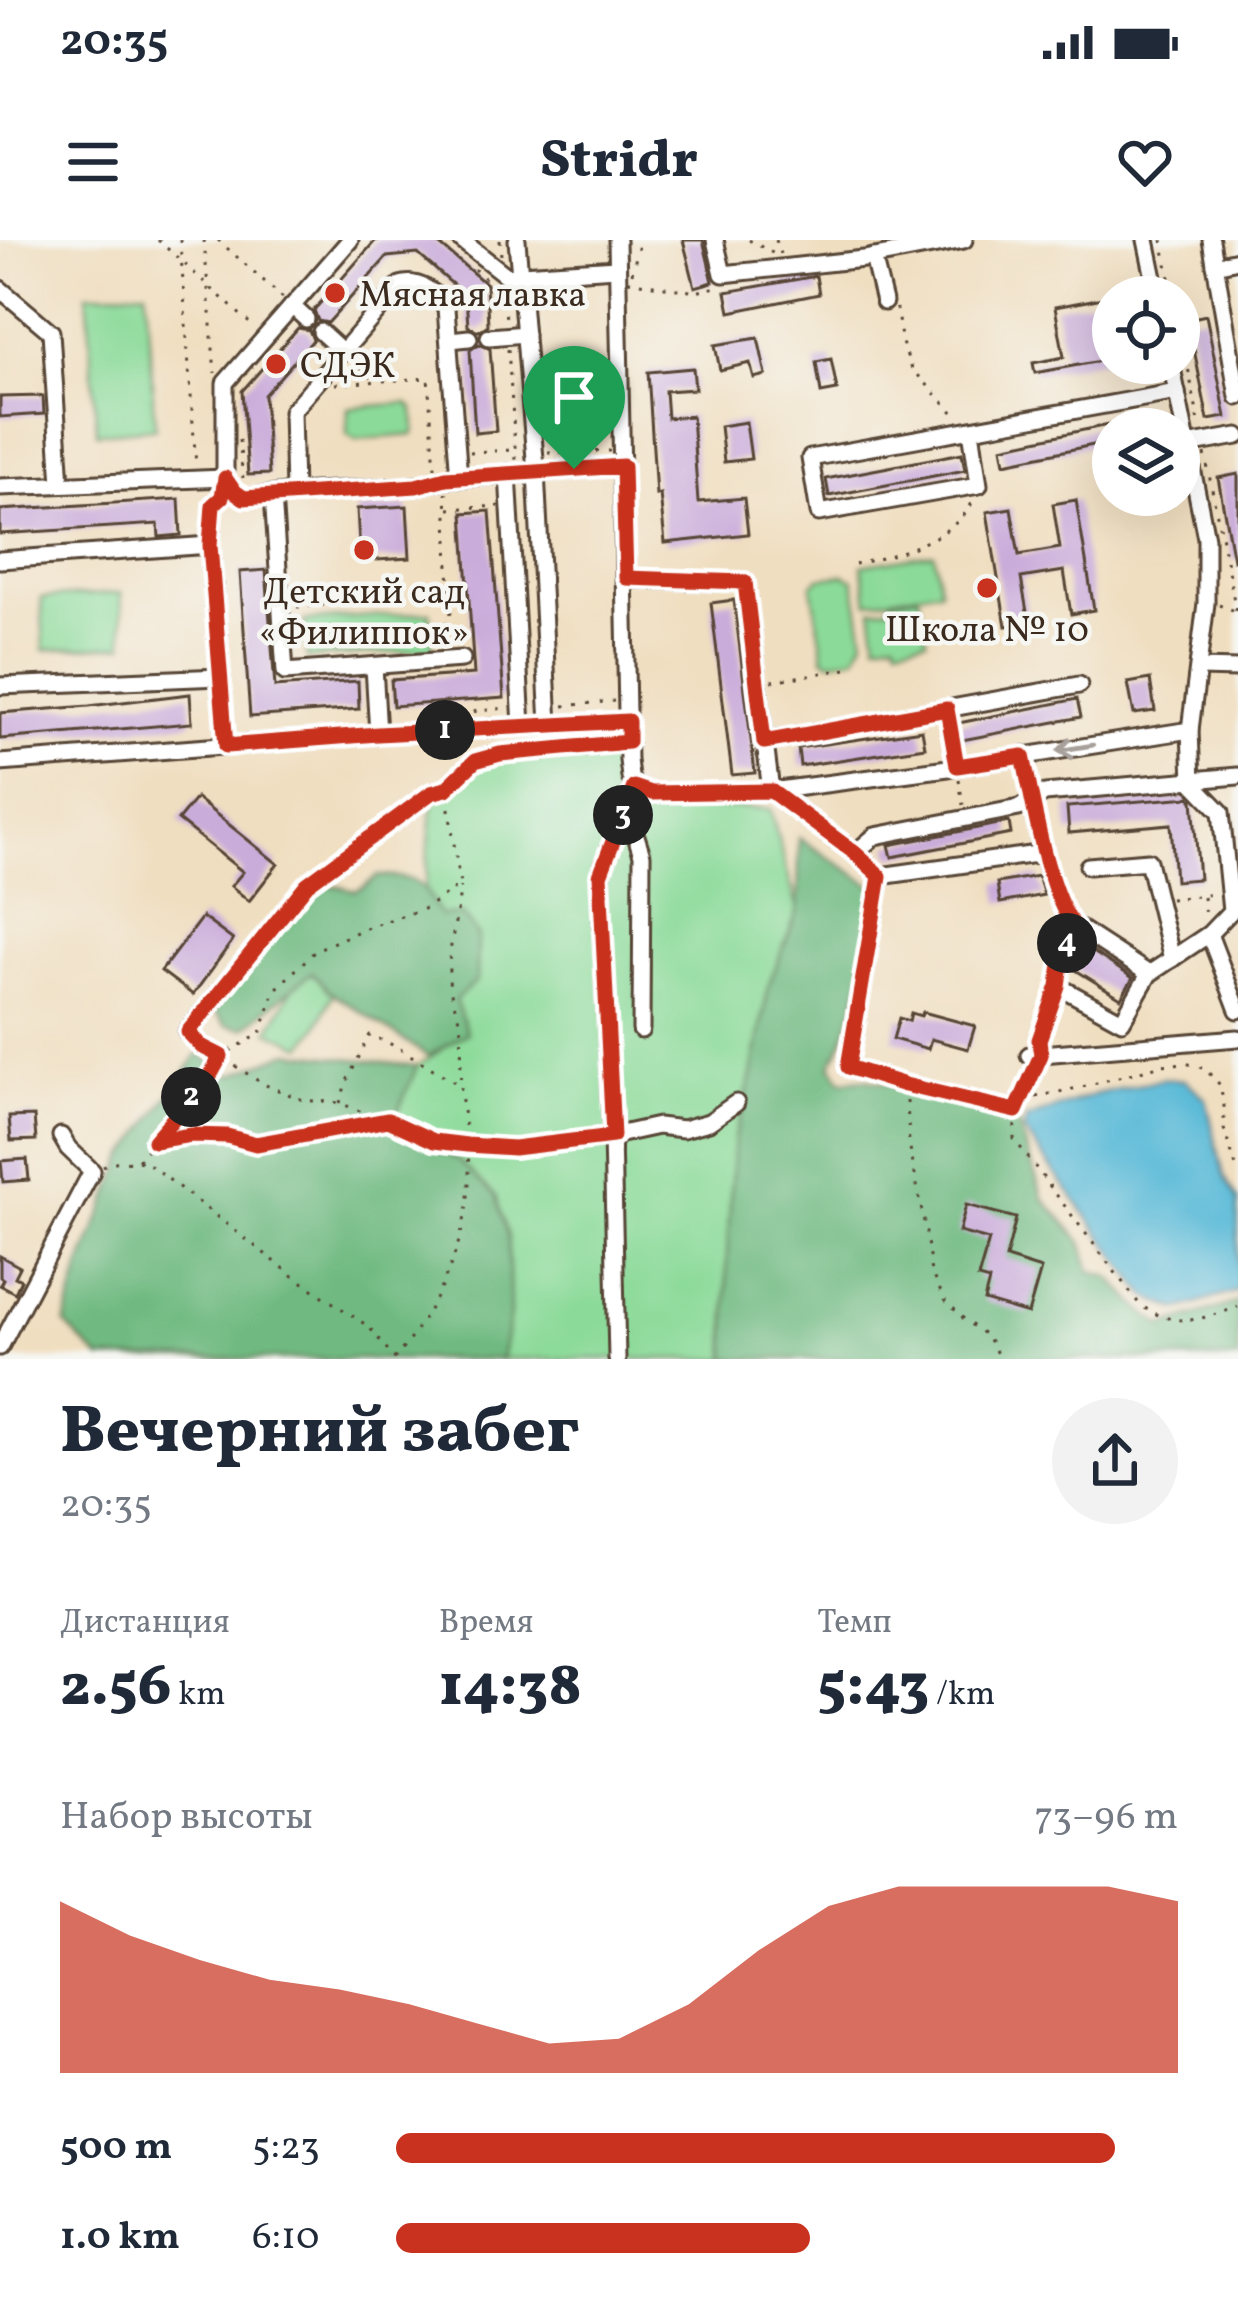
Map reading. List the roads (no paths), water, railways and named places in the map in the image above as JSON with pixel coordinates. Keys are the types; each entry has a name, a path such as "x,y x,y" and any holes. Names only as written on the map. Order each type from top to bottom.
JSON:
{"street":[{"path":"226,746 210,545 213,505 222,497 225,478 224,383 350,240"},
{"path":"461,240 508,277 625,276"},
{"path":"517,240 536,471 549,725"},
{"path":"617,240 625,276 618,458 626,578 628,742 634,787 600,875 613,1136 617,1359"},
{"path":"715,240 723,274 868,258 906,245 964,240"},
{"path":"861,240 884,302"},
{"path":"1146,240 1154,276"},
{"path":"1210,240 1238,397"},
{"path":"1215,265 1238,260"},
{"path":"295,493 292,411 400,285 409,282 442,301 447,314 456,453 447,479"},
{"path":"0,289 51,332 61,484"},
{"path":"292,306 306,319"},
{"path":"321,332 343,352"},
{"path":"489,337 525,334"},
{"path":"449,340 469,338"},
{"path":"1175,384 1183,408"},
{"path":"971,430 980,484 819,513 810,458 1177,392"},
{"path":"1200,442 1238,436"},
{"path":"225,478 244,498 416,486 618,458"},
{"path":"508,473 522,726"},
{"path":"0,487 225,478"},
{"path":"1074,926 1062,956 1058,986 1122,1022 1149,974 1209,934 1231,911 1233,887 1221,812 1192,782 1190,730 1206,603 1200,486"},
{"path":"273,496 285,672 462,659"},
{"path":"0,560 210,545"},
{"path":"626,578 745,582 771,791 880,876"},
{"path":"196,604 216,602"},
{"path":"374,665 378,734"},
{"path":"1199,668 1238,669"},
{"path":"0,686 220,677"},
{"path":"764,742 1079,685"},
{"path":"0,763 378,734 628,721"},
{"path":"634,787 652,793 771,791 1190,730"},
{"path":"188,1032 307,884 431,793 446,789 475,761 500,754 628,742"},
{"path":"1023,756 1044,853 1065,914 1074,926 1149,974"},
{"path":"855,853 875,836 1018,808 1046,793 1238,776"},
{"path":"621,822 636,836 642,855 641,1030"},
{"path":"880,876 1044,853"},
{"path":"1088,866 1148,860 1172,958"},
{"path":"880,876 848,1067 905,1085 1019,1105 1035,1055 1238,1038"},
{"path":"1209,934 1238,1010"},
{"path":"613,1136 658,1126 696,1126 736,1103"},
{"path":"0,1347 92,1171 61,1136"}],"water":[{"path":"1164,1079 1185,1080 1206,1099 1224,1176 1238,1200 1238,1291 1178,1310 1147,1297 1024,1131 1026,1119 1096,1094"}],"place":[{"name":"Мясная лавка","path":"335,293"},
{"name":"СДЭК","path":"276,364"},
{"name":"Детский сад «Филиппок»","path":"364,550"},
{"name":"Школа № 10","path":"987,588"}]}
